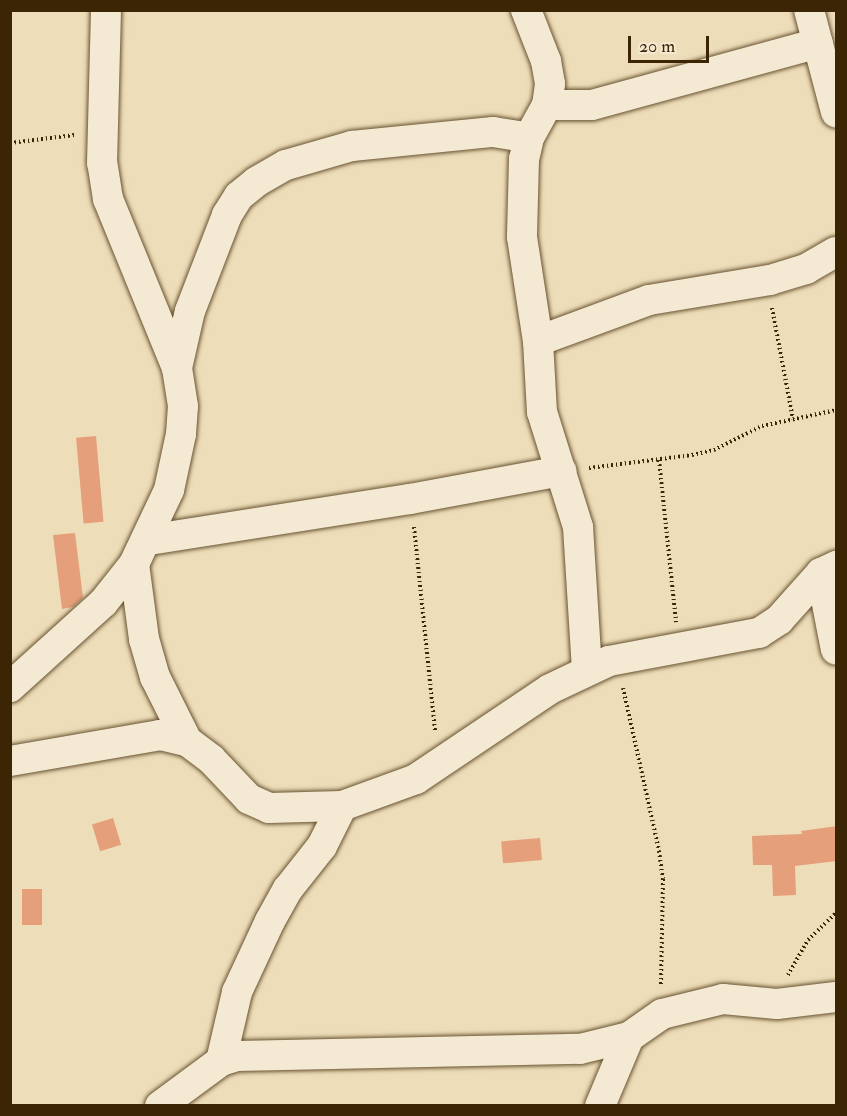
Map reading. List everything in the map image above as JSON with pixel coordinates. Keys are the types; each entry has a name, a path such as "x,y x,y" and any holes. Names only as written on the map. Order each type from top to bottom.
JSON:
{"street":[{"path":"10,687 103,603 141,552 169,490 182,434 183,406 177,368 108,199 103,132 106,10"},
{"path":"526,10 546,61 550,84 547,105 530,138 520,211 538,341 542,411 578,527 598,665"},
{"path":"809,10 837,112"},
{"path":"547,105 592,105 818,43"},
{"path":"177,368 190,310 227,214 239,196 256,182 286,165 352,146 493,132 530,138"},
{"path":"538,341 649,300 770,280 806,269 837,252"},
{"path":"141,552 561,471"},
{"path":"141,552 144,639 152,667 187,741"},
{"path":"10,761 160,735 187,741 211,759 249,799 259,804 295,810 342,806 382,793 440,765 515,712 598,665 678,646 759,633 779,620 829,569"},
{"path":"829,569 837,650"},
{"path":"221,1061 237,992 260,940 288,888 322,846 342,806"},
{"path":"160,1106 221,1061 282,1053 362,1055 580,1049 629,1037 662,1014 723,999 777,1004 837,997"},
{"path":"600,1106 629,1037"}],"path":[{"path":"10,143 103,132"},
{"path":"770,280 774,330 793,419"},
{"path":"561,471 659,460 714,450 744,433 793,419 837,410"},
{"path":"659,460 678,646"},
{"path":"411,500 440,765"},
{"path":"598,665 626,696 659,851 663,879 662,1014"},
{"path":"777,1004 808,940 837,913"}],"building":[{"path":"96,436 103,522 84,523 76,438"},
{"path":"75,533 83,598 73,607 62,609 53,535"},
{"path":"113,818 121,845 100,851 92,824"},
{"path":"837,826 837,861 795,866 796,895 773,896 772,865 753,865 752,836 802,834 801,831"},
{"path":"540,838 542,860 503,863 501,841"},
{"path":"22,889 42,889 42,925 22,925"}]}
